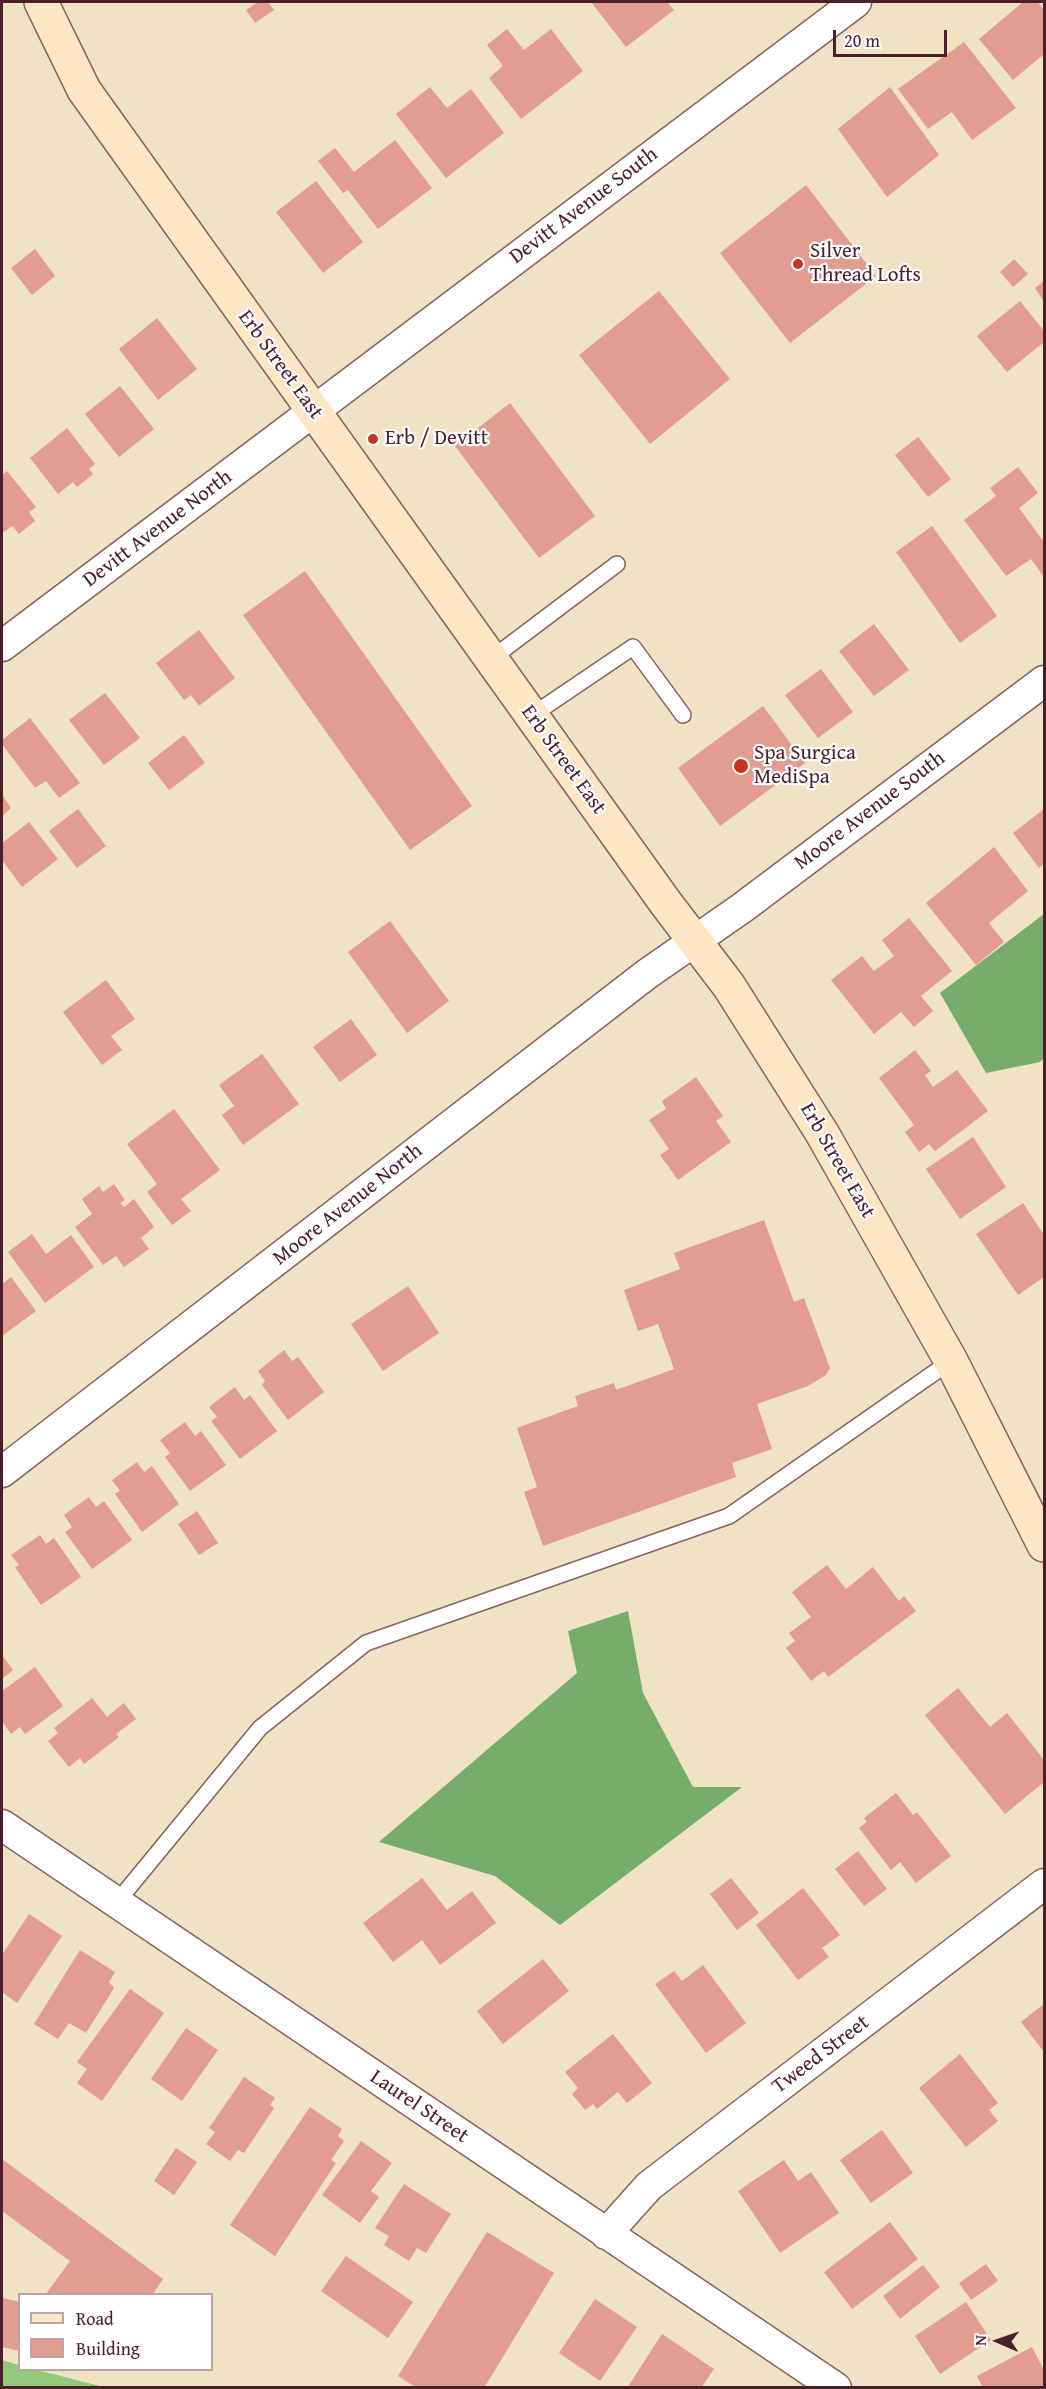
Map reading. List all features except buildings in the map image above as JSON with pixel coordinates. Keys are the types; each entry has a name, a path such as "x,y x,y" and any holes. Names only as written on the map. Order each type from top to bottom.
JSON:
{"main road":[{"name":"Erb Street East","path":"40,2 84,90 531,716 729,986 822,1132 951,1361 1044,1545"}],"street":[{"name":"Devitt Avenue South","path":"313,412 856,2"},
{"name":"Devitt Avenue North","path":"2,646 313,412"},
{"name":"Moore Avenue South","path":"696,941 1044,681"},
{"name":"Moore Avenue North","path":"2,1472 647,974 696,941"},
{"name":"Laurel Street","path":"2,1826 836,2388"},
{"name":"Tweed Street","path":"606,2234 649,2186 1044,1884"}],"lane":[{"path":"491,659 617,564"},
{"path":"531,716 633,647 683,715"},
{"path":"117,1902 260,1728 366,1643 729,1516 951,1361"}],"green space":[{"path":"1044,914 1044,1058 1040,1062 986,1073 940,993"},
{"path":"628,1611 643,1693 693,1787 742,1787 560,1925 495,1876 379,1842 577,1673 568,1631"},
{"path":"2,2360 18,2365 18,2371 41,2371 104,2387 2,2387"}],"place":[{"name":"Silver Thread Lofts","path":"798,264"},
{"name":"Erb / Devitt","path":"373,439"},
{"name":"Spa Surgica MediSpa","path":"741,766"}]}
